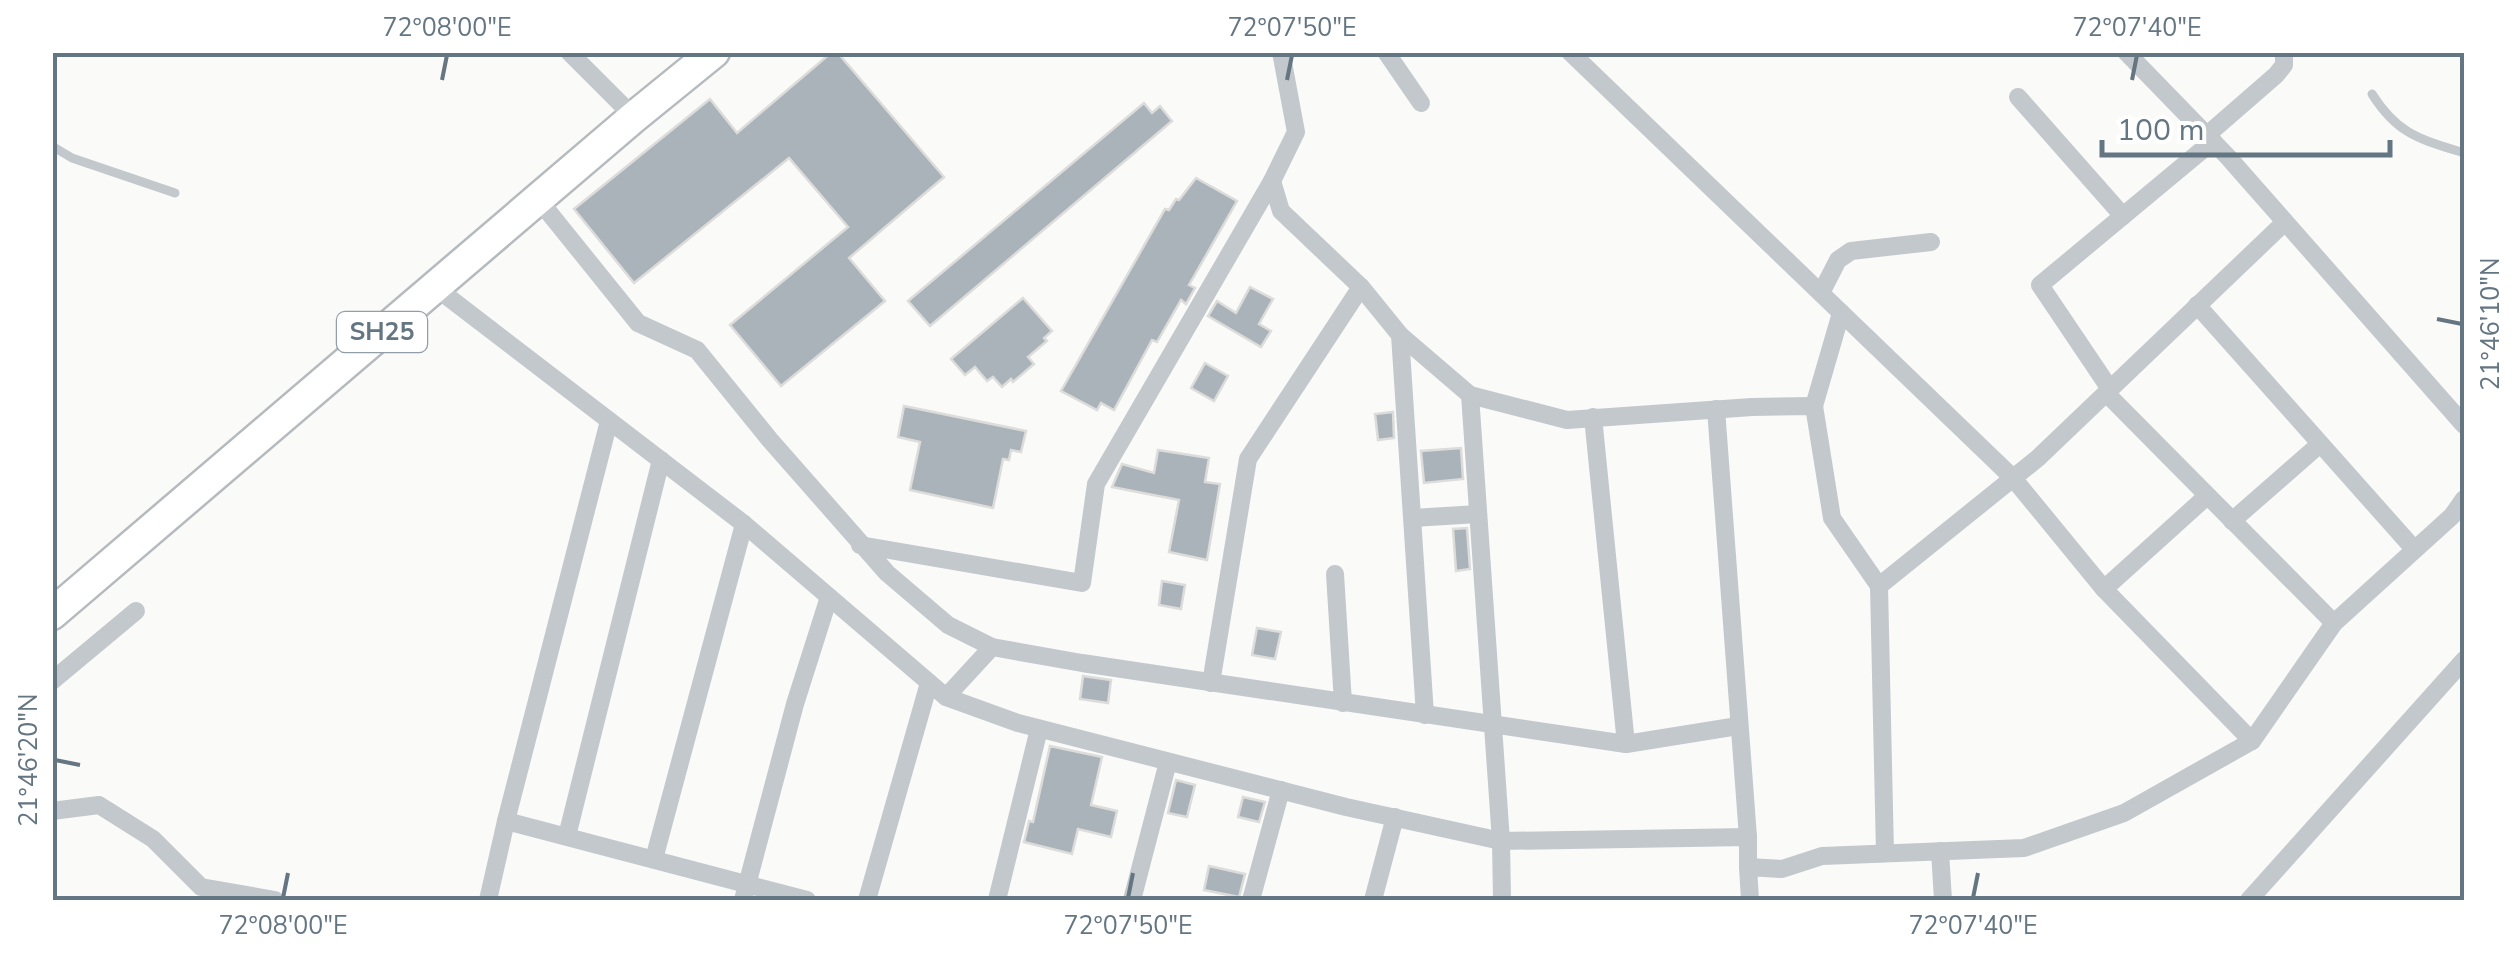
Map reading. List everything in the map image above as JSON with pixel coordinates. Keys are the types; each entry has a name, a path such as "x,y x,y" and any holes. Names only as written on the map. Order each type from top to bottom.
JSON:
{"main road":[{"name":"SH25","path":"52,614 714,52"}],"street":[{"path":"569,52 634,117"},
{"path":"860,545 1082,583 1096,484 1272,181 1296,132 1281,52"},
{"path":"1386,52 1421,103"},
{"path":"1570,52 2013,478 2104,590 2252,742"},
{"path":"2126,52 2210,138 2464,425"},
{"path":"2284,52 2284,65 2276,75 2123,216 2040,285 2108,391 2334,623"},
{"path":"2018,96 2123,216"},
{"path":"1272,181 1281,210 1361,287 1400,335 1470,395 1567,420 1814,406"},
{"path":"538,199 638,322 697,350 887,573 948,625 992,647 1626,744 1738,726"},
{"path":"1880,586 2013,478 2284,222"},
{"path":"1821,293 1838,260 1851,251 1931,242"},
{"path":"435,287 744,524 946,698 1040,729 1168,762 1501,841 1748,837"},
{"path":"1211,683 1248,460 1361,287"},
{"path":"2197,306 2414,549"},
{"path":"1841,313 1814,406 1832,518 1880,586 1884,854"},
{"path":"1400,335 1425,715"},
{"path":"1470,395 1502,900"},
{"path":"1716,409 1750,900"},
{"path":"1594,417 1626,744"},
{"path":"488,900 610,421"},
{"path":"2232,522 2320,444"},
{"path":"567,836 660,460"},
{"path":"2104,590 2207,496"},
{"path":"1748,867 1782,870 1822,856 2024,848 2124,813 2252,742 2334,623 2452,516 2464,499"},
{"path":"1412,518 1478,514"},
{"path":"654,858 744,524"},
{"path":"1334,574 1344,703"},
{"path":"745,892 795,704 829,597"},
{"path":"52,681 136,611"},
{"path":"946,698 992,647"},
{"path":"2249,900 2464,660"},
{"path":"867,900 929,683"},
{"path":"997,900 1040,729"},
{"path":"1132,900 1168,762"},
{"path":"1252,900 1280,790"},
{"path":"52,812 99,805 154,839 201,887 275,900"},
{"path":"1373,900 1395,817"},
{"path":"506,821 654,858 745,892 806,900"},
{"path":"1940,851 1944,900"}],"lane":[{"path":"2372,94 2385,114 2411,136 2464,154"},
{"path":"52,146 72,158 175,193"}],"building":[{"path":"832,52 837,52 944,177 849,258 885,301 781,386 730,325 848,227 789,158 634,283 574,209 710,99 737,133"},
{"path":"1144,103 1152,113 1160,106 1172,121 930,326 908,301"},
{"path":"1196,178 1237,201 1189,285 1195,288 1186,304 1181,300 1157,342 1152,340 1114,410 1101,403 1097,410 1061,391 1165,209 1169,210 1179,200"},
{"path":"1250,287 1273,299 1259,324 1271,331 1261,347 1208,316 1217,301 1236,313"},
{"path":"1023,298 1052,331 1044,338 1047,341 1028,357 1034,364 1002,387 993,377 987,381 975,367 965,375 951,359"},
{"path":"1205,363 1228,376 1214,401 1191,388"},
{"path":"904,406 1026,431 1021,452 1011,450 1009,460 1003,459 993,508 910,490 920,442 898,437"},
{"path":"1393,412 1394,438 1378,440 1375,414"},
{"path":"1461,448 1463,479 1424,483 1421,451"},
{"path":"1158,450 1209,458 1205,482 1220,484 1207,560 1169,552 1179,500 1112,487 1122,464 1154,473"},
{"path":"1467,528 1470,569 1456,571 1453,529"},
{"path":"1162,581 1185,585 1181,609 1159,605"},
{"path":"1257,628 1281,632 1275,659 1252,655"},
{"path":"1083,676 1111,680 1108,703 1080,699"},
{"path":"1050,746 1102,757 1091,805 1117,811 1111,837 1078,829 1072,854 1024,842 1029,821 1033,822"},
{"path":"1176,780 1195,785 1187,817 1168,813"},
{"path":"1243,797 1265,802 1259,822 1238,817"},
{"path":"1209,866 1245,874 1239,897 1204,890"}]}
